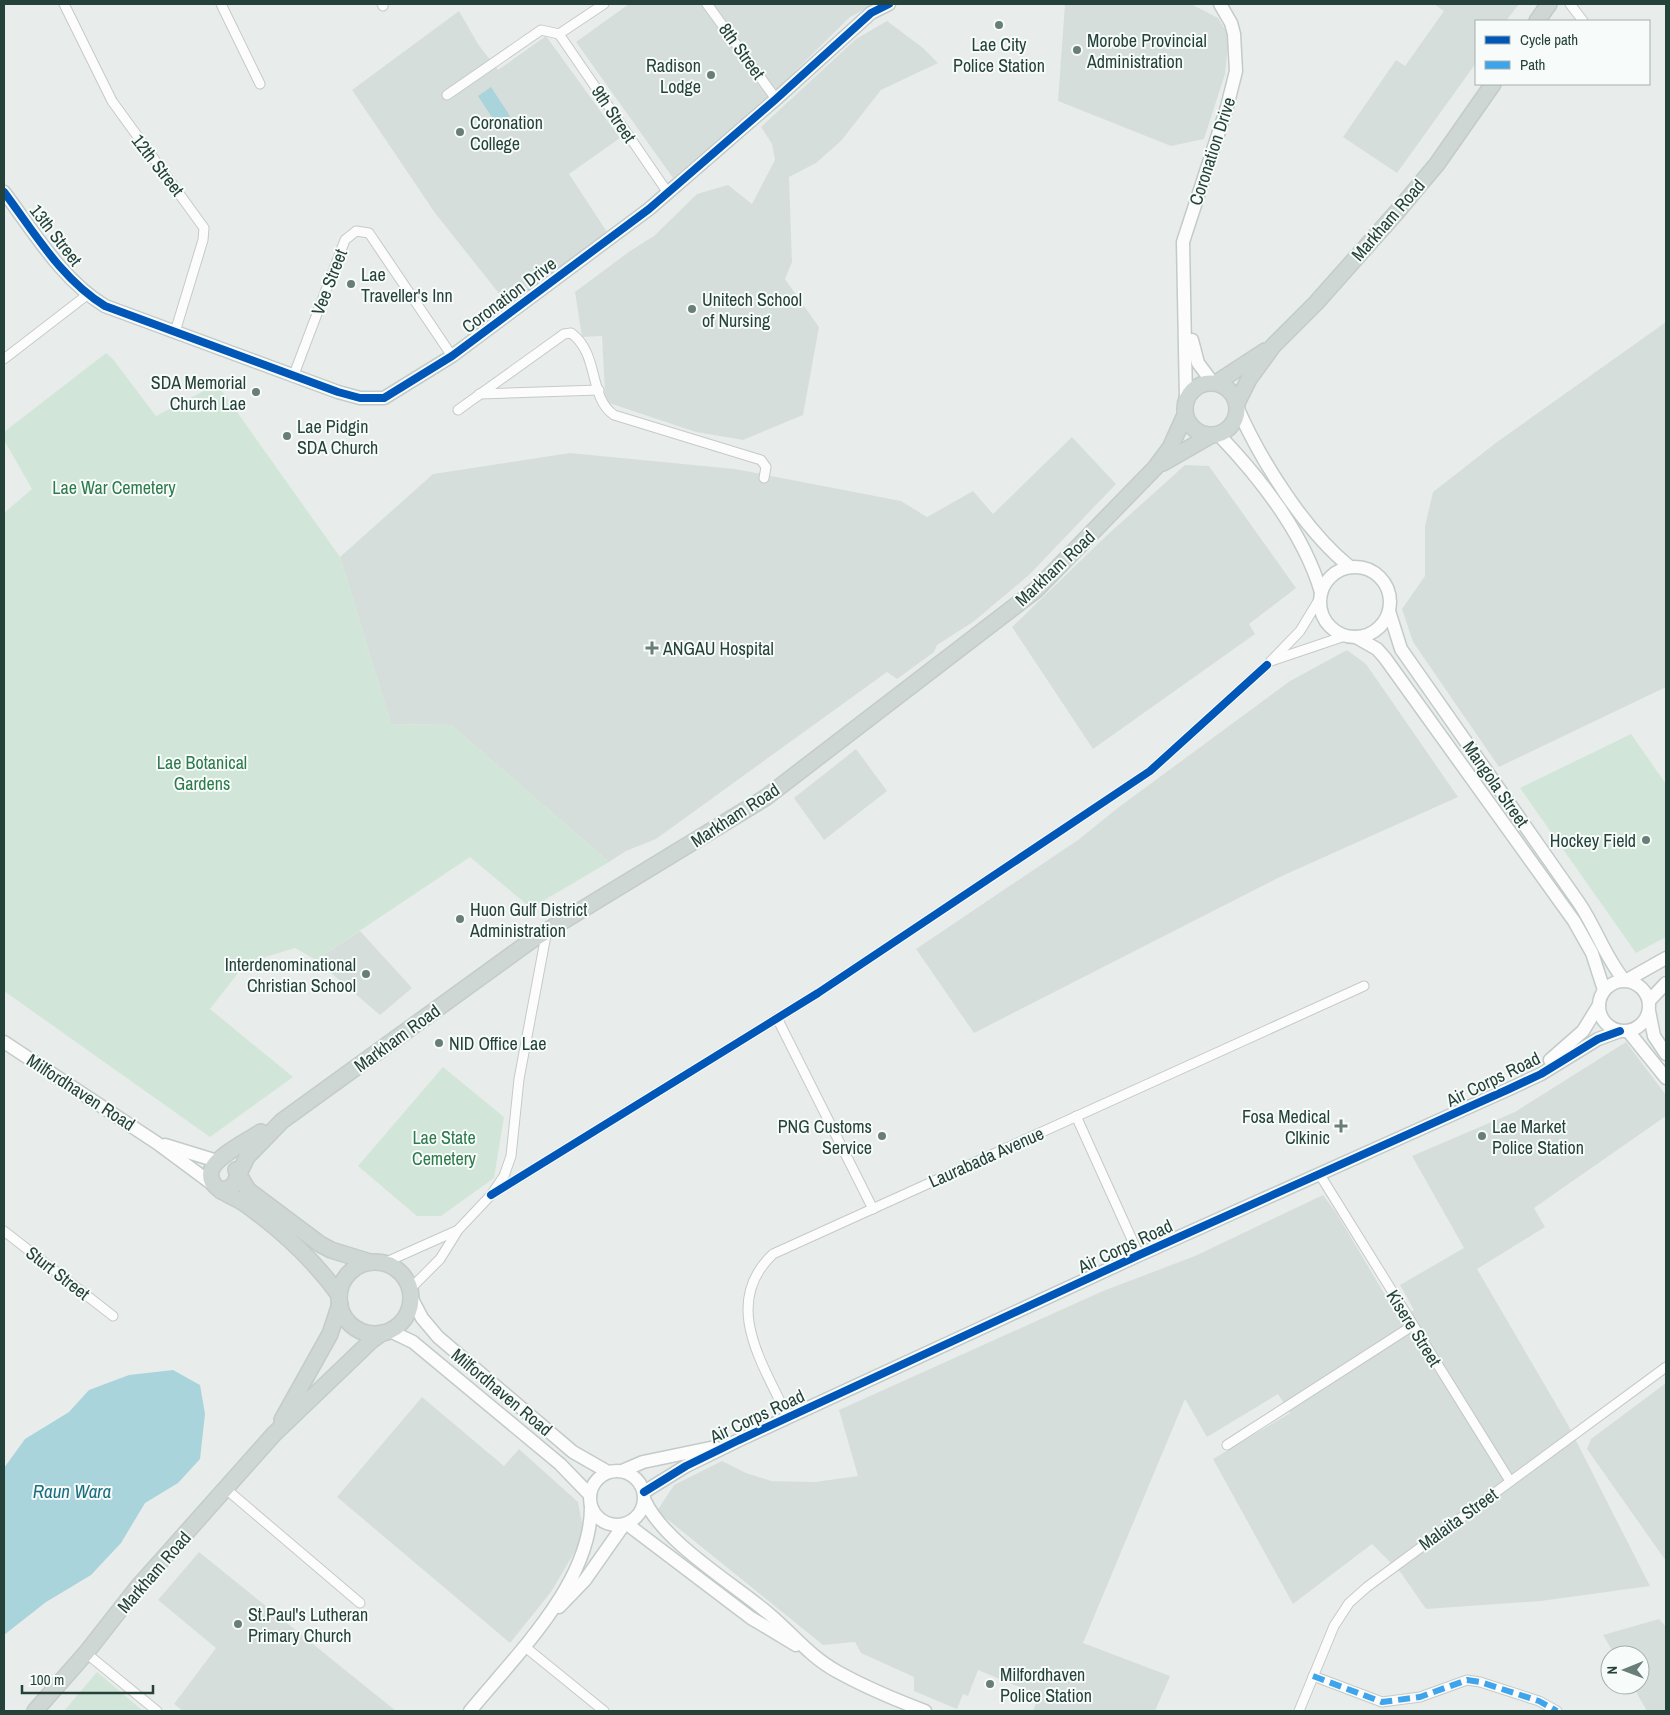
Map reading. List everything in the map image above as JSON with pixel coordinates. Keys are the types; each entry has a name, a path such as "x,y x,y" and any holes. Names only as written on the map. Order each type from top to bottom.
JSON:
{"main road":[{"path":"1538,20 1550,4"},
{"name":"Markham Road","path":"1237,406 1249,379 1273,346 1316,303 1437,164 1491,85"},
{"name":"Markham Road","path":"1214,383 1273,346"},
{"path":"1214,383 1229,390 1237,406 1234,422 1215,435 1197,432 1192,427 1186,407 1197,387 1214,383"},
{"name":"Markham Road","path":"218,1189 232,1186 241,1166 255,1147 282,1121 547,930 765,798 1036,590 1155,468 1170,448 1186,407"},
{"name":"Markham Road","path":"1155,468 1215,435"},
{"name":"Markham Road","path":"217,1161 260,1132 282,1121"},
{"path":"217,1161 210,1174 218,1189"},
{"name":"Milfordhaven Road","path":"217,1161 230,1165 248,1190 320,1244 330,1250 377,1262"},
{"name":"Milfordhaven Road","path":"218,1189 243,1202 290,1240 330,1282 340,1299"},
{"path":"377,1262 401,1273 410,1293 406,1315 399,1324 386,1332 371,1333 355,1327 344,1315 340,1299 342,1283 349,1273 358,1266 377,1262"},
{"name":"Markham Road","path":"274,1434 330,1334 340,1299"},
{"name":"Markham Road","path":"35,1711 86,1653 138,1588 274,1434 370,1341 386,1332"}],"street":[{"name":"12th Street","path":"64,4 112,101 204,228 203,240 175,332"},
{"path":"221,4 260,84"},
{"path":"447,94 541,30 559,34 604,4"},
{"name":"8th Street","path":"707,4 776,99"},
{"name":"Coronation Drive","path":"86,295 105,306 293,376 360,398 384,398 452,356 668,193 776,99 869,8 889,4"},
{"name":"Coronation Drive","path":"1186,407 1183,242 1227,107 1236,71 1234,34 1229,18 1220,4"},
{"path":"1570,4 1581,20"},
{"name":"9th Street","path":"559,34 668,193"},
{"name":"13th Street","path":"4,192 68,276 86,295"},
{"name":"Vee Street","path":"293,376 345,240 356,231 369,233 452,356"},
{"path":"4,359 86,295"},
{"name":"Coronation Drive","path":"1185,301 1196,358 1214,383"},
{"path":"458,410 564,334 571,333 581,340 588,353 605,409 614,415 761,460 766,466 764,478"},
{"path":"479,394 599,390"},
{"path":"1237,406 1260,455 1330,551 1350,567"},
{"path":"1215,435 1253,474 1295,533 1312,563 1321,595 1324,617 1329,625 1350,636"},
{"path":"1350,567 1366,568 1382,579 1390,597 1389,611 1380,626 1365,636 1350,636 1270,662 1304,626 1321,595 1332,575 1350,567"},
{"name":"Mangola Street","path":"1389,611 1401,649 1579,903 1595,928 1611,962 1626,980"},
{"name":"Mangola Street","path":"1350,636 1376,650 1385,658 1574,921 1592,953 1604,990"},
{"path":"491,1195 777,1018 1150,771 1266,665"},
{"path":"410,1293 440,1259 458,1230 491,1195 504,1176 511,1156 519,1079 547,930"},
{"path":"1666,958 1626,980 1609,985 1604,990 1599,1005 1599,1012 1607,1024 1624,1031 1666,1078"},
{"path":"1626,980 1639,985 1649,1006 1654,1036 1666,1054"},
{"path":"1624,1031 1642,1024 1649,1006 1666,983"},
{"name":"Laurabada Avenue","path":"788,1418 755,1346 747,1322 747,1299 755,1277 763,1264 773,1254 1364,986"},
{"name":"Air Corps Road","path":"1518,1085 1573,1042 1599,1005"},
{"path":"777,1018 873,1209"},
{"name":"Air Corps Road","path":"644,1496 686,1466 739,1440 1139,1255 1518,1085 1541,1074 1593,1042 1624,1031"},
{"name":"Milfordhaven Road","path":"4,1042 157,1142 218,1189"},
{"path":"1076,1116 1139,1255"},
{"name":"Milfordhaven Road","path":"157,1142 217,1161"},
{"name":"Kisere Street","path":"1320,1174 1412,1326 1510,1481"},
{"path":"377,1262 458,1230"},
{"name":"Sturt Street","path":"4,1231 113,1316"},
{"name":"Milfordhaven Road","path":"410,1293 422,1318 438,1337 572,1452 608,1472"},
{"path":"1227,1446 1412,1326"},
{"name":"Milfordhaven Road","path":"386,1332 413,1342 560,1464 591,1501"},
{"name":"Malaita Street","path":"1299,1711 1334,1626 1348,1603 1367,1587 1666,1367"},
{"name":"Air Corps Road","path":"622,1471 643,1462 739,1440"},
{"path":"470,1711 524,1646 569,1582 584,1553 590,1535 591,1501 596,1481 608,1472 622,1471 632,1475 640,1482 650,1513 664,1530 772,1617 805,1649"},
{"path":"226,1489 360,1603"},
{"path":"543,1620 576,1591 625,1525 638,1517 644,1496"},
{"path":"591,1501 599,1519 606,1524 625,1525 751,1618 805,1649 837,1672 917,1710"},
{"path":"524,1646 604,1711"},
{"path":"86,1653 157,1711"},
{"path":"1313,1676 1382,1702 1420,1697 1467,1680 1480,1682 1539,1701 1556,1711"}],"shaded area":[{"path":"629,4 875,4 850,17 783,83 673,178 576,42"},
{"path":"1065,4 1191,4 1218,18 1229,36 1225,74 1204,139 1171,146 1058,101"},
{"path":"1434,4 1519,4 1507,20 1475,20 1475,64 1397,173 1343,137 1396,60 1405,66 1444,11"},
{"name":"Coronation College","path":"459,11 478,44 498,70 546,36 620,138 569,174 607,232 509,306 435,213 352,90"},
{"name":"Unitech School of Nursing","path":"887,21 923,48 938,63 881,90 841,141 816,163 789,177 792,262 785,279 819,327 803,415 743,440 696,432 609,403 605,394 602,336 582,337 575,292 630,251 654,236 697,194 728,185 752,204 775,160 772,144 761,127 856,39"},
{"path":"1666,322 1666,687 1499,767 1413,642 1402,609 1425,576 1425,526 1433,492 1497,442"},
{"name":"ANGAU Hospital","path":"1072,437 1116,484 1029,575 973,622 937,645 934,652 897,679 887,672 656,839 626,851 609,862 451,725 391,724 340,557 433,474 570,453 735,469 901,501 927,517 973,491 993,514"},
{"path":"1185,465 1209,466 1296,588 1249,624 1255,634 1093,749 1012,627 1105,537"},
{"path":"1347,650 1366,664 1458,797 1282,876 974,1033 916,949 1078,840 1119,807 1290,681"},
{"path":"856,749 887,791 824,840 794,798"},
{"name":"Interdenominational Christian School","path":"360,931 412,988 380,1015 316,960"},
{"path":"1626,1042 1666,1095 1666,1116 1534,1208 1545,1227 1477,1269 1567,1423 1650,1586 1541,1601 1426,1609 1401,1573 1372,1544 1293,1604 1213,1459 1290,1413 1278,1394 1207,1437 1185,1399 1083,1643 1170,1676 1155,1711 1033,1711 1039,1695 978,1670 968,1696 963,1694 957,1709 914,1691 914,1677 861,1653 855,1642 823,1645 657,1511 674,1485 722,1461 746,1473 771,1481 815,1482 858,1476 839,1410 1103,1291 1195,1256 1323,1195 1337,1214 1397,1315 1398,1320 1414,1310 1400,1285 1464,1248 1412,1156 1515,1112"},
{"path":"1666,1383 1666,1561 1587,1449 1591,1439"},
{"path":"422,1397 504,1466 519,1449 578,1502 583,1528 577,1548 551,1592 510,1643 337,1497"},
{"name":"St.Paul's Lutheran Primary Church","path":"199,1552 396,1711 183,1711 174,1704 216,1648 158,1600"},
{"path":"1659,1619 1666,1627 1666,1711 1647,1711 1638,1695 1650,1695 1650,1645 1609,1645 1603,1635"}],"green space":[{"name":"Lae Botanical Gardens","path":"106,353 112,358 156,416 217,384 340,557 391,724 451,725 609,862 531,908 470,857 316,960 295,948 246,963 210,1009 293,1077 210,1137 4,991 4,513 32,489 4,440 4,432"},
{"path":"1631,734 1666,784 1666,937 1636,953 1520,788"},
{"name":"Lae State Cemetery","path":"443,1067 504,1117 494,1178 441,1216 417,1216 358,1166"},
{"path":"97,1672 143,1711 64,1711"}],"water":[{"path":"491,87 510,116 497,125 478,96"},
{"name":"Raun Wara","path":"173,1370 200,1385 205,1414 200,1459 178,1483 145,1503 121,1543 91,1575 46,1602 4,1635 4,1468 25,1439 69,1412 89,1390 129,1375"}],"marked path":[{"path":"1313,1676 1382,1702 1420,1697 1467,1680 1480,1682 1539,1701 1557,1711"}],"cycle path":[{"path":"4,192 62,269 75,283 105,306 338,392 360,398 384,398 452,356 649,209 776,99 871,13 889,4"},
{"path":"491,1195 818,993 1150,771 1267,665"},
{"path":"644,1492 686,1466 739,1440 1139,1255 1509,1089 1541,1074 1598,1039 1620,1031"}],"place":[{"name":"Lae City Police Station","path":"999,25"},
{"name":"Morobe Provincial Administration","path":"1077,50"},
{"name":"Radison Lodge","path":"711,75"},
{"name":"Coronation College","path":"460,132"},
{"name":"Lae Traveller's Inn","path":"351,284"},
{"name":"Unitech School of Nursing","path":"692,309"},
{"name":"SDA Memorial Church Lae","path":"256,392"},
{"name":"Lae Pidgin SDA Church","path":"287,436"},
{"name":"ANGAU Hospital","path":"652,648"},
{"name":"Hockey Field","path":"1646,840"},
{"name":"Huon Gulf District Administration","path":"460,919"},
{"name":"Interdenominational Christian School","path":"366,974"},
{"name":"NID Office Lae","path":"439,1043"},
{"name":"Fosa Medical Clkinic","path":"1341,1126"},
{"name":"PNG Customs Service","path":"882,1136"},
{"name":"Lae Market Police Station","path":"1482,1136"},
{"name":"St.Paul's Lutheran Primary Church","path":"238,1624"},
{"name":"Milfordhaven Police Station","path":"990,1684"}],"park label":[{"name":"Lae War Cemetery","path":"114,487"}]}
